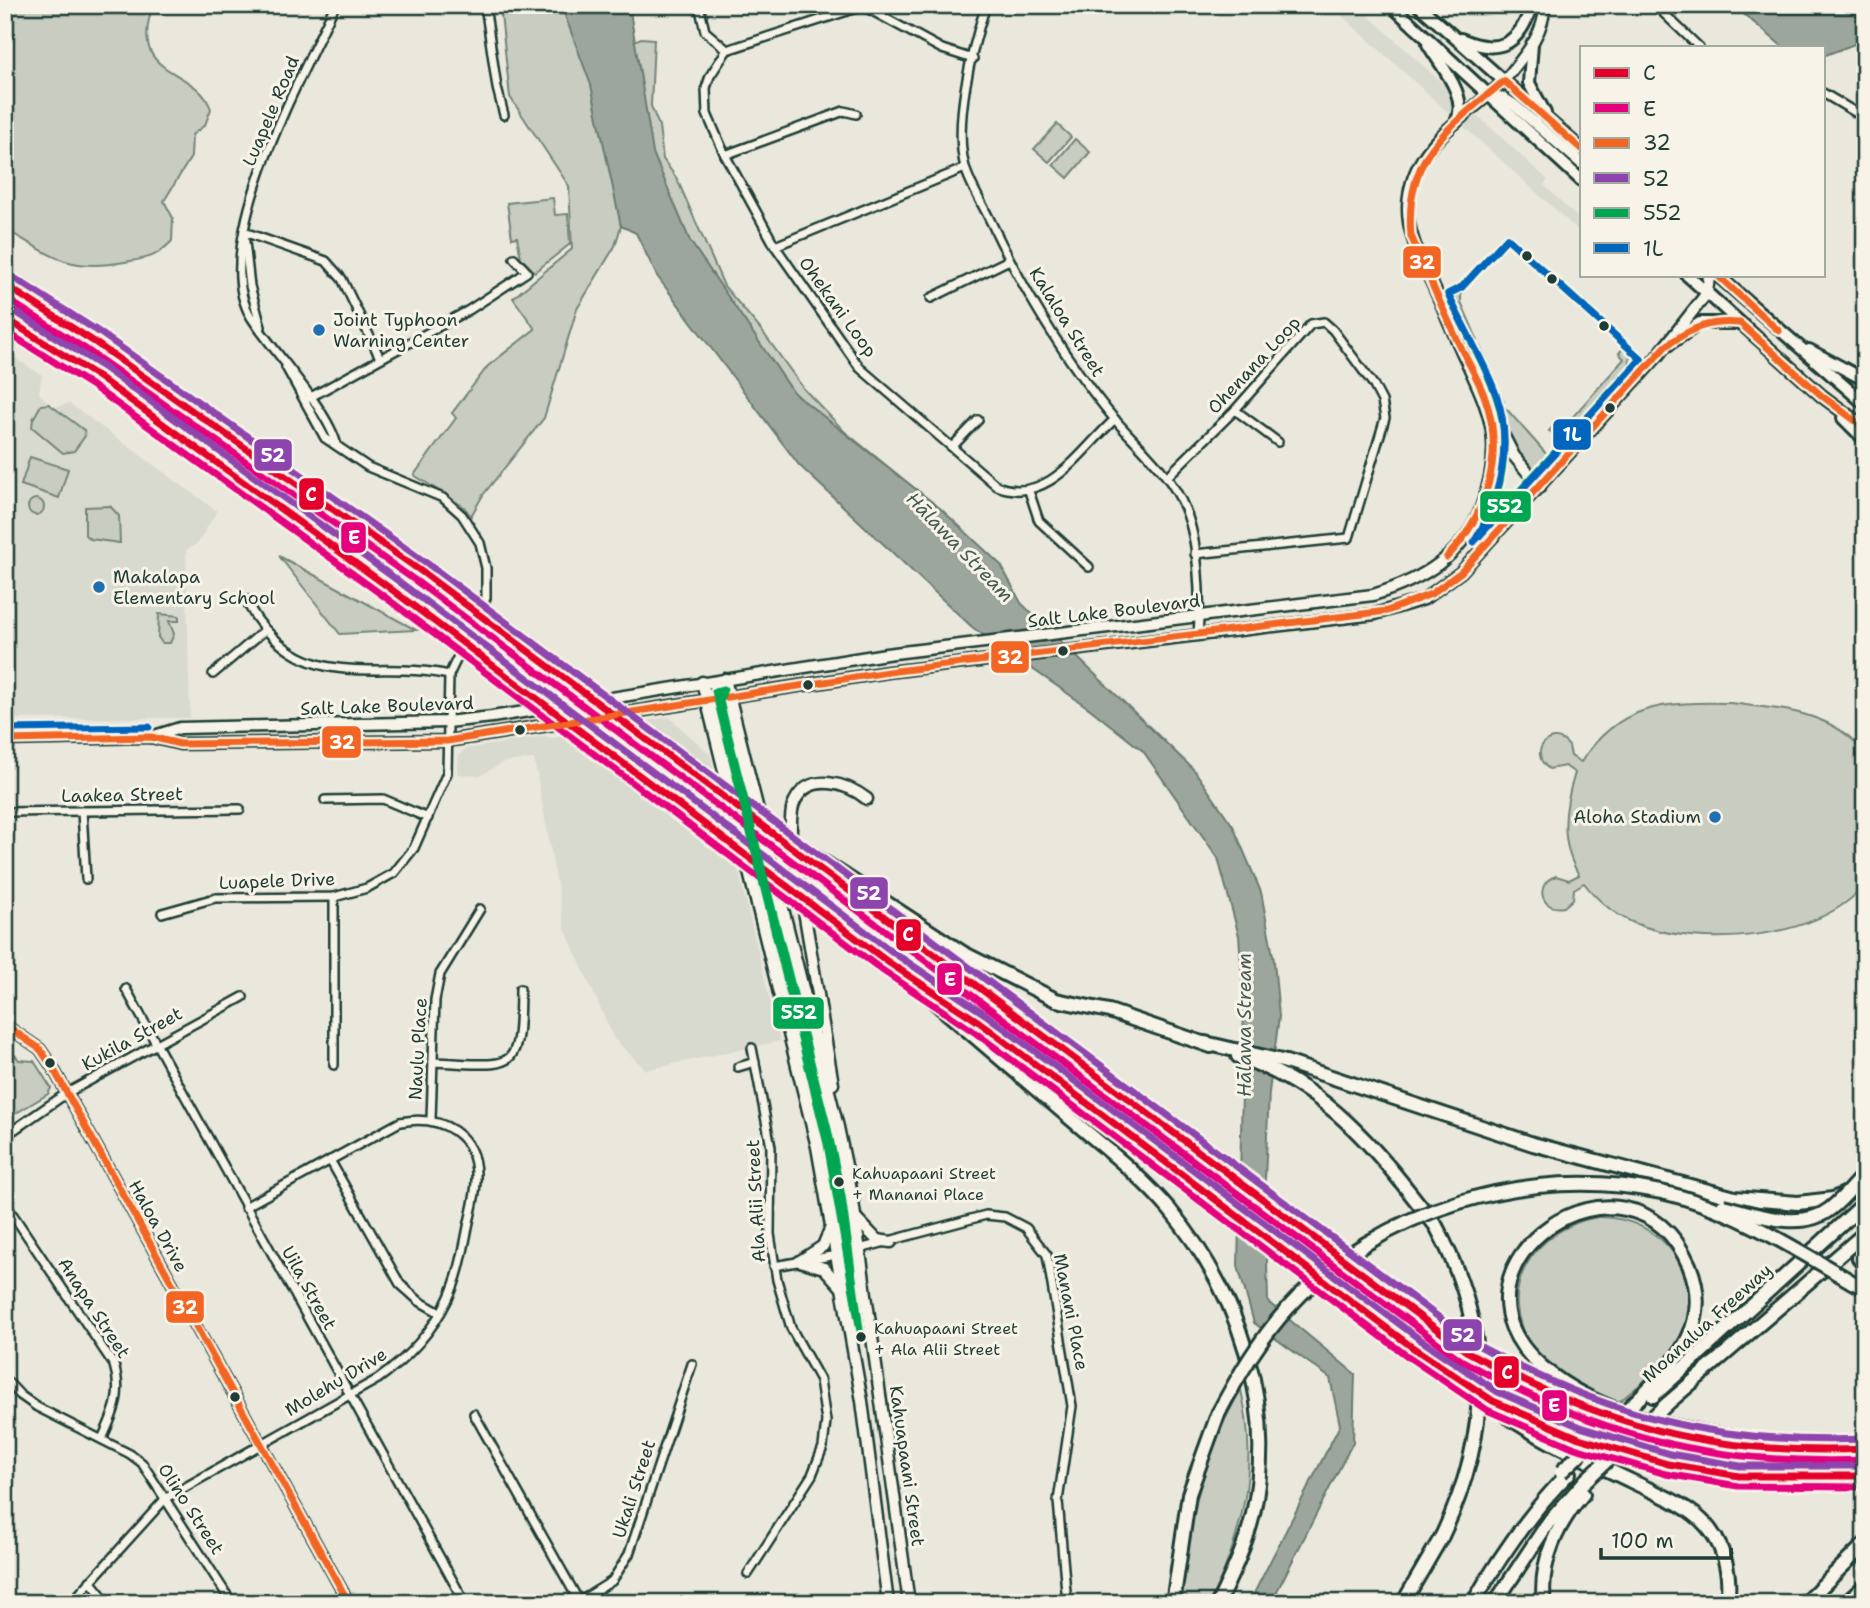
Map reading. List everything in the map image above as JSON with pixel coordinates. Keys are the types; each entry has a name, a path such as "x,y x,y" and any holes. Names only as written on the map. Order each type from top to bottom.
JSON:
{"highway":[{"path":"5,285 104,349 422,572 1466,1351 1516,1380 1572,1406 1677,1438 1762,1450 1865,1449"},
{"path":"5,318 97,376 391,589 888,962 979,1023 1528,1430 1672,1501 1701,1520 1716,1540 1726,1564 1727,1603"},
{"path":"707,786 963,953 1056,1000 1109,1011 1238,1053 1286,1062 1533,1144 1735,1198 1798,1203 1833,1199 1865,1185"},
{"path":"888,962 1115,1156 1158,1197 1197,1246 1231,1309 1254,1384 1261,1432 1260,1461 1258,1490 1245,1542 1218,1603"},
{"path":"1238,1053 1335,1111 1372,1146 1436,1226 1469,1302 1479,1367 1480,1408 1475,1445 1458,1502 1442,1536 1402,1603"},
{"path":"1173,1603 1189,1494 1218,1414 1252,1353 1289,1307 1321,1276 1374,1240 1410,1221 1471,1198 1555,1184 1618,1186 1662,1192 1769,1217 1810,1219 1829,1210 1865,1173"},
{"path":"1662,1192 1714,1209 1764,1231 1865,1288"},
{"name":"Moanalua Freeway","path":"1643,1399 1865,1203"},
{"path":"1474,1603 1509,1545 1565,1473 1643,1399 1679,1357 1690,1335 1696,1303 1691,1270 1674,1241 1658,1226 1639,1215 1619,1209 1596,1208 1564,1216 1545,1227 1529,1243 1513,1272 1508,1294 1511,1327 1541,1366 1565,1384 1609,1406 1660,1421 1716,1435 1830,1451"},
{"name":"Moanalua Freeway","path":"1590,1481 1752,1332 1865,1233"},
{"path":"1865,1244 1859,1258 1865,1266"},
{"path":"1440,1367 1517,1413 1637,1457 1739,1476 1805,1479 1865,1476"},
{"path":"1495,1603 1532,1544 1590,1481"},
{"path":"1544,1603 1544,1575 1551,1549 1568,1512 1590,1481"},
{"path":"1805,1603 1865,1545"},
{"path":"1846,1603 1865,1586"}],"main road":[{"path":"1391,5 1580,179"},
{"path":"1418,5 1580,148"},
{"path":"1452,35 1483,48 1504,45 1521,29 1532,5"},
{"path":"1423,36 1457,94 1460,107 1456,122"},
{"path":"1532,44 1530,83 1541,107 1558,128"},
{"name":"Salt Lake Boulevard","path":"151,737 180,728 447,722 977,642 1373,595 1427,574 1459,547 1471,531 1490,483 1494,456 1488,403 1416,247 1408,212 1409,194 1423,158 1476,102 1488,97 1504,81"},
{"path":"1488,97 1509,101 1580,162"},
{"path":"1688,276 1822,396 1865,440"},
{"path":"1707,293 1709,276"},
{"path":"1718,276 1865,404"},
{"name":"Salt Lake Boulevard","path":"5,740 151,737 180,744 447,741 498,735 646,708 707,702 813,682 1375,614 1404,608 1447,585 1540,487 1666,346 1707,293"},
{"path":"1666,346 1698,324 1740,323"},
{"path":"1785,337 1865,380"},
{"path":"1822,396 1865,428"},
{"path":"1488,403 1514,456 1540,487"},
{"name":"Kahuapaani Street","path":"725,679 838,1128 855,1215 909,1603"},
{"name":"Kahuapaani Street","path":"702,682 817,1147 862,1401 888,1603"},
{"path":"838,1128 827,1040 790,833 791,815 795,801 801,793 822,782 847,786 867,799"},
{"path":"855,1215 869,1234 891,1242"},
{"path":"800,1261 823,1246 831,1227"},
{"path":"800,1261 824,1268 844,1291"}],"street":[{"name":"Luapele Road","path":"335,5 263,168 245,218 244,232 250,286 263,334 335,436 337,446"},
{"path":"485,5 504,115"},
{"path":"699,5 705,31 727,50 864,6 942,49 973,59"},
{"name":"Kalaloa Street","path":"986,5 973,59 962,127 965,168 1009,260 1073,368 1115,419 1168,476 1186,510 1195,554 1200,617 1198,635"},
{"path":"1504,81 1532,44 1543,23 1545,5"},
{"path":"1655,5 1698,46"},
{"name":"Ohekani Loop","path":"727,50 709,76 706,88 707,114 725,155 775,246 860,368 997,485 1012,491 1029,491"},
{"path":"1825,94 1865,118"},
{"path":"725,155 844,111 856,114"},
{"path":"775,246 965,168"},
{"path":"244,232 326,261 342,279 380,358"},
{"path":"309,398 471,309 527,272 514,258"},
{"path":"931,298 1009,260"},
{"name":"Ohenana Loop","path":"1168,476 1235,410 1311,324 1324,322 1373,384 1382,401 1385,418 1349,538 1195,554"},
{"name":"Luapele Road","path":"286,367 314,423 325,438 368,467 443,498 462,515 476,535 485,559 486,598 449,675 447,722"},
{"path":"1235,410 1278,442"},
{"path":"1089,567 1039,521 1029,491 1053,481 1115,419"},
{"path":"953,446 978,421"},
{"path":"246,599 252,614 265,630 296,658 329,669 414,669 449,675"},
{"path":"213,674 265,630"},
{"name":"Luapele Drive","path":"162,913 215,898 334,897 367,888 394,873 414,848 447,773 447,722"},
{"path":"325,800 383,799 428,818"},
{"name":"Laakea Street","path":"5,812 240,809"},
{"path":"82,811 86,879"},
{"path":"334,897 334,1065"},
{"name":"Naulu Place","path":"431,1119 435,1000 440,974 480,908"},
{"name":"Uila Street","path":"125,989 465,1603"},
{"path":"433,1062 492,1065 510,1059 518,1046 520,989"},
{"name":"Kukila Street","path":"5,1136 67,1093 243,997"},
{"name":"Haloa Drive","path":"5,1025 40,1049 67,1093 349,1603"},
{"name":"Ala Alii Street","path":"748,1574 808,1482 819,1459 825,1431 820,1380 791,1328 774,1266 770,1234 771,1147 752,1048"},
{"path":"738,1067 755,1062"},
{"path":"246,1207 400,1122 431,1119"},
{"name":"Molehu Drive","path":"71,1603 166,1498 350,1395 401,1362 420,1343 440,1313 461,1265 476,1178 474,1158 464,1141 450,1128 431,1119"},
{"path":"330,1160 400,1284 419,1301 440,1313"},
{"name":"Anapa Street","path":"5,1203 114,1365 118,1399 102,1439"},
{"name":"Manani Place","path":"774,1266 837,1255 986,1215 1005,1217 1026,1228 1047,1255 1072,1406 1058,1502 1067,1603"},
{"name":"Ukali Street","path":"579,1602 612,1581 629,1554 692,1364"},
{"name":"Olino Street","path":"5,1379 20,1395 37,1407 102,1439 142,1464 232,1603"},
{"path":"474,1414 579,1602"},
{"path":"90,1581 108,1603"}],"shaded area":[{"path":"5,5 153,5 147,29 149,47 166,69 192,84 203,95 211,109 205,125 192,135 191,157 164,201 173,218 172,241 161,251 140,259 105,265 74,263 49,254 5,229"},
{"path":"500,5 591,5 621,226 615,246 577,309 544,418 483,495 471,516 464,507 414,475 456,418 452,413 488,366 535,329 513,298 572,249 569,186 510,97"},
{"path":"1330,5 1357,5 1548,180 1544,185 1580,220 1580,232"},
{"path":"641,38 654,39 651,106 659,126 663,159 677,179 724,286 762,331 804,389 844,431 919,492 810,428 655,212 627,44"},
{"path":"1057,124 1071,137 1049,162 1034,149"},
{"path":"1075,139 1090,152 1068,178 1053,165"},
{"path":"553,198 555,215 568,214 570,244 535,272 521,258 517,237 512,238 507,203"},
{"path":"1489,256 1491,258 1461,293 1461,302 1504,401 1503,405 1547,455 1534,469 1527,468 1520,460 1447,299 1450,292 1464,284"},
{"path":"1535,258 1629,342 1630,366 1565,439 1549,431 1555,424 1562,429 1624,359 1619,353 1624,347 1531,263"},
{"name":"Makalapa Elementary School","path":"5,352 42,375 39,393 50,404 57,407 69,403 217,511 198,543 186,550 190,718 5,719"},
{"path":"49,404 84,430 85,436 74,451 63,453 32,427 33,419 41,405"},
{"path":"30,457 68,469 59,498 21,485"},
{"path":"36,499 44,507 36,515 28,507"},
{"path":"110,506 119,516 120,543 90,539 85,535 85,507"},
{"path":"279,556 416,630 340,634"},
{"path":"159,614 179,616 179,621 169,621 174,634 170,643 162,643 158,637"},
{"name":"Aloha Stadium","path":"1729,703 1785,710 1820,720 1852,739 1865,753 1865,884 1845,903 1819,918 1757,935 1723,937 1690,936 1634,923 1606,906 1584,883 1574,889 1573,899 1564,907 1556,907 1545,901 1543,890 1549,880 1556,876 1569,880 1579,875 1568,850 1565,824 1575,773 1565,766 1549,769 1540,755 1544,743 1555,738 1562,740 1569,746 1571,756 1581,762 1611,728 1645,710 1684,704"},
{"path":"669,717 710,754 780,1041 646,1070 614,1039 565,929 534,759 504,762 480,776 457,774 459,755 465,749 545,736 552,738"},
{"path":"5,1037 13,1043 13,1053 19,1060 34,1061 51,1088 48,1094 8,1118 10,1121 5,1125"},
{"path":"1598,1217 1621,1219 1642,1227 1661,1239 1675,1255 1685,1274 1690,1295 1688,1317 1673,1350 1650,1376 1615,1405 1564,1380 1541,1363 1521,1326 1517,1305 1519,1284 1526,1265 1539,1248 1555,1234 1575,1223"},
{"path":"1241,1390 1246,1418 1248,1473 1239,1525 1222,1577 1210,1603 1180,1603 1198,1493 1215,1442"}],"water":[{"name":"Hālawa Stream","path":"561,5 629,5 653,153 690,241 794,393 941,509 1001,565 1021,603 1194,770 1233,826 1261,892 1274,961 1279,1017 1269,1092 1265,1179 1268,1302 1355,1374 1353,1442 1271,1603 1249,1603 1340,1425 1330,1378 1254,1323 1238,1266 1244,1003 1239,936 1218,858 1143,751 1090,709 972,627 799,465 657,276 636,233 621,226 591,85"},
{"path":"1733,5 1865,5 1865,40 1825,55 1825,46 1782,46"}],"transit line":[{"name":"32","path":"1447,557 1473,523 1482,503 1492,462 1493,441 1485,398 1411,236 1411,208 1415,184 1434,146 1465,114 1504,81 1580,148"},
{"name":"552","path":"1507,238 1641,359 1478,536 1487,521 1499,486 1504,450 1501,413 1491,383 1448,294 1462,287 1507,238"},
{"name":"1L","path":"1507,238 1641,359 1474,542 1497,490 1504,453 1504,434 1502,415 1492,384 1448,294 1462,287 1507,238"},
{"name":"52","path":"11,276 99,332 428,564 1472,1342 1568,1389 1661,1420 1758,1437 1865,1439"},
{"name":"32","path":"1718,276 1779,331"},
{"name":"C","path":"5,285 93,341 422,572 1466,1351 1564,1399 1658,1430 1706,1441 1756,1447 1865,1449"},
{"name":"E","path":"5,298 87,350 416,581 1461,1360 1560,1408 1607,1426 1656,1440 1704,1451 1755,1457 1808,1461 1865,1460"},
{"name":"52","path":"11,309 103,367 397,580 894,953 985,1014 1418,1338 1498,1392 1583,1428 1670,1454 1740,1466 1865,1466"},
{"name":"C","path":"5,318 97,376 391,589 888,962 979,1022 1412,1347 1493,1401 1579,1438 1668,1464 1739,1476 1865,1476"},
{"name":"32","path":"5,740 151,737 180,744 447,741 888,672 1387,611 1431,594 1461,572 1666,346 1684,334 1710,324 1740,323 1822,396 1865,428"},
{"name":"E","path":"5,331 91,385 385,597 882,970 973,1031 1406,1355 1487,1410 1575,1448 1666,1474 1738,1486 1865,1487"},
{"name":"552","path":"724,689 720,701 828,1129 842,1196 861,1337 827,1144 715,691 724,689"},
{"name":"1L","path":"5,729 149,727"},
{"name":"32","path":"5,1025 40,1049 53,1068 349,1603"}],"place":[{"name":"Joint Typhoon Warning Center","path":"319,330"},
{"name":"Makalapa Elementary School","path":"99,587"},
{"name":"Aloha Stadium","path":"1715,817"},
{"name":"Kahuapaani Street + Mananai Place","path":"839,1182"},
{"name":"Kahuapaani Street + Ala Alii Street","path":"861,1337"}]}
